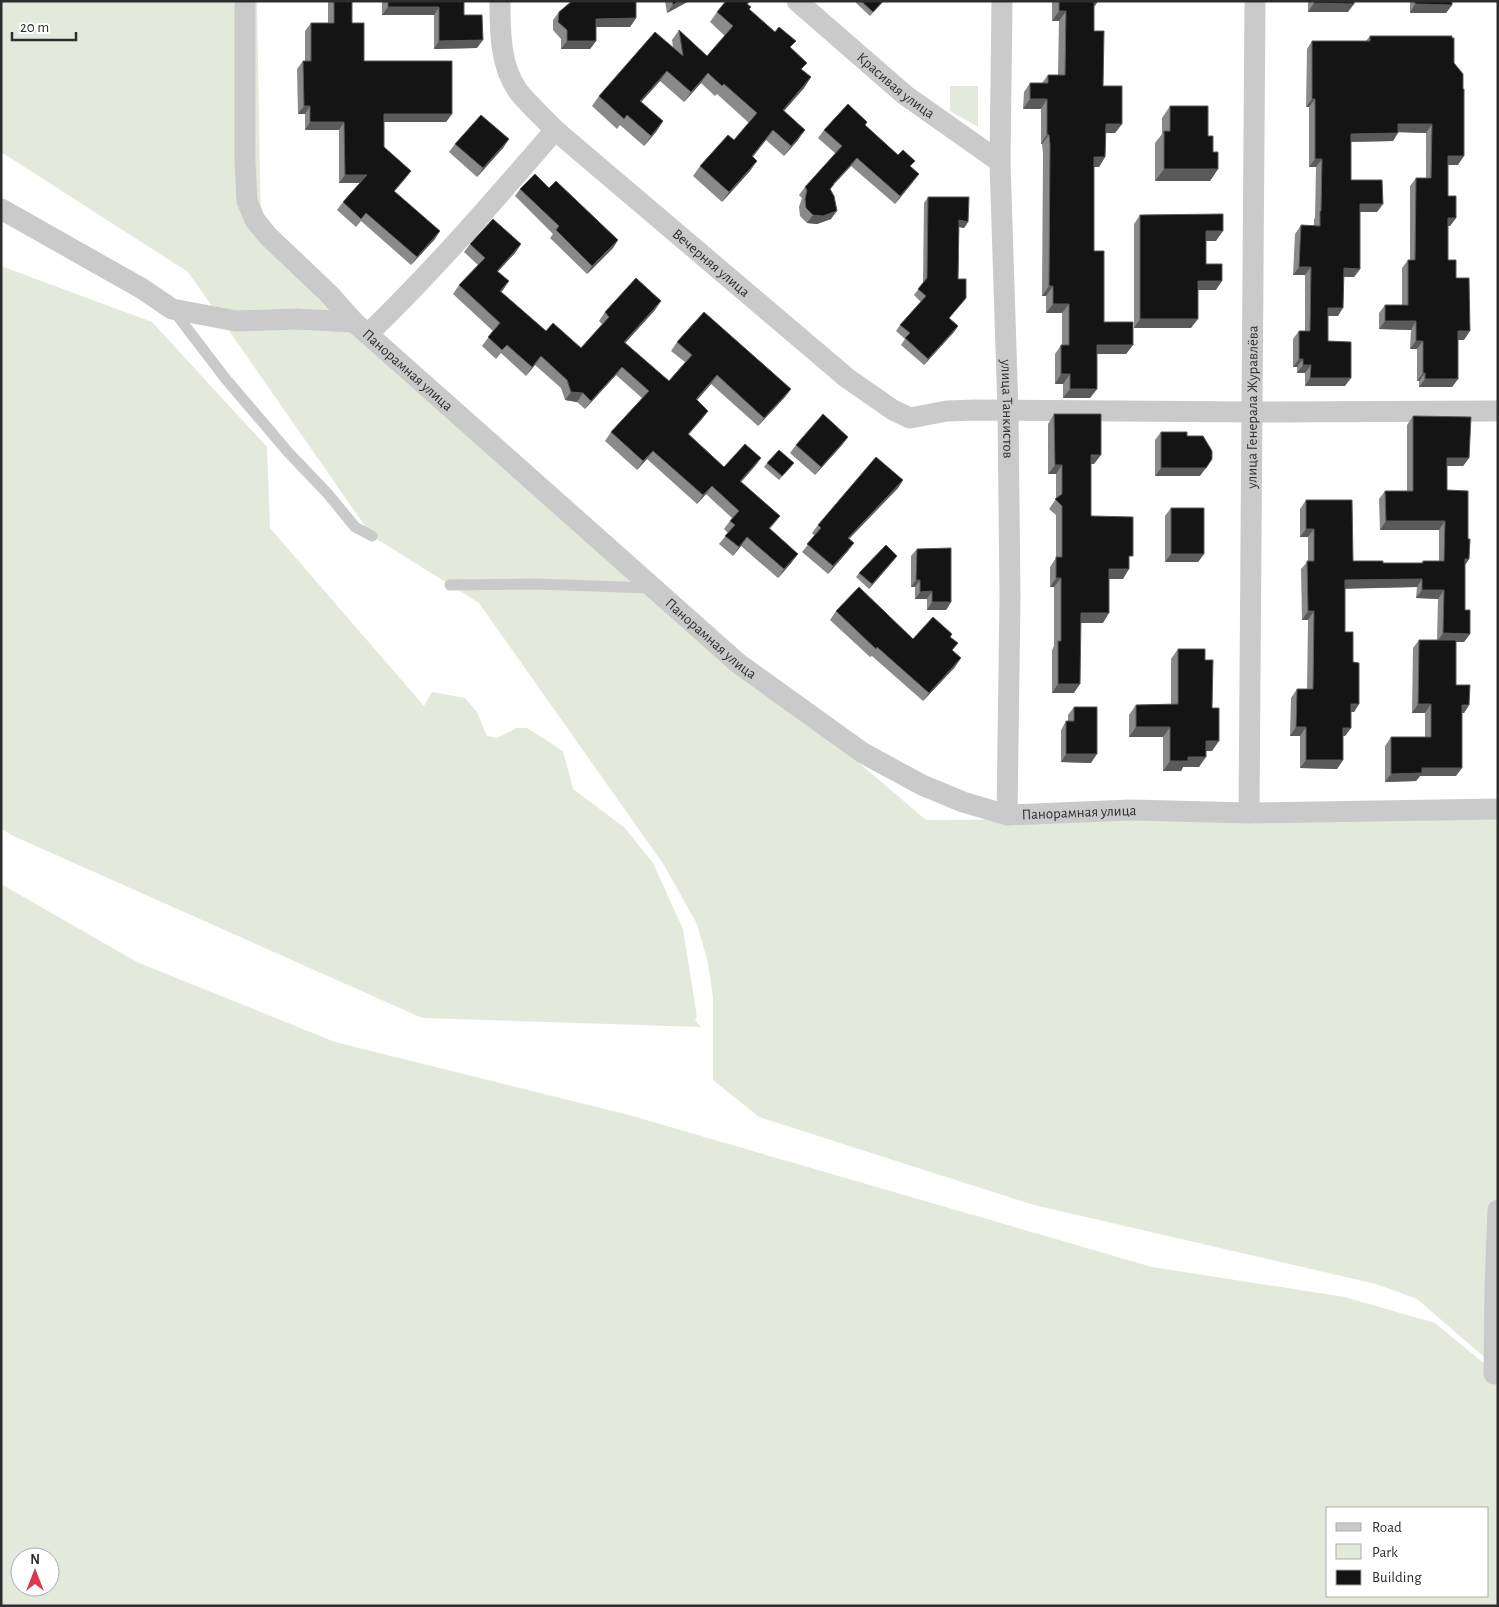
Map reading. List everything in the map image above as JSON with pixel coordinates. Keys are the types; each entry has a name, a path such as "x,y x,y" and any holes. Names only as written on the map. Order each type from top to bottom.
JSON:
{"street":[{"name":"Панорамная улица","path":"245,1 245,161 247,201 255,220 268,236 329,294 361,328 739,664 863,753 922,785 964,802 1007,815 1131,810 1249,813 1498,810"},
{"name":"Вечерняя улица","path":"500,1 500,27 506,66 518,90 555,130 847,378 893,410 910,418 947,411 976,410 1498,412"},
{"name":"Красивая улица","path":"797,1 905,95 1000,162"},
{"name":"улица Танкистов","path":"1002,1 1000,162 1008,411 1010,597 1007,815"},
{"name":"улица Генерала Журавлёва","path":"1249,813 1255,1"},
{"path":"1,209 142,288 172,309 236,321 296,319 361,328 396,307 481,215 555,130"},
{"path":"1494,1374 1498,1210"}],"lane":[{"path":"172,309 224,378 288,452 328,494 355,527 372,536"},
{"path":"450,585 537,584 655,588"}],"green space":[{"path":"1,1 257,1 261,234 355,333 926,820 1498,817 1498,1606 1,1606 1,884 137,962 335,1042 629,1115 1152,1267 1345,1297 1435,1323 1486,1365 1490,1362 1417,1299 1376,1284 1034,1205 759,1117 713,1080 713,998 708,963 697,924 664,865 479,603 372,536 188,272 1,152"},
{"path":"950,86 978,86 978,127 950,111"},
{"path":"1,266 152,322 267,447 270,528 424,706 432,692 465,698 477,712 487,736 497,738 516,728 527,728 563,751 573,789 625,828 653,863 683,929 697,1017 695,1020 701,1027 422,1018 11,835 1,828"}],"building":[{"path":"334,1 352,1 352,23 364,23 364,61 452,61 452,114 384,114 384,147 411,171 394,191 440,231 417,257 366,213 361,219 343,202 367,175 345,175 344,122 310,122 310,106 304,106 303,61 311,61 311,23 334,23"},
{"path":"388,1 464,1 464,15 482,15 483,40 439,41 439,7 388,7"},
{"path":"572,1 636,1 636,18 596,19 596,41 567,41 567,30 558,22 559,12"},
{"path":"726,1 749,1 747,4 751,7 749,9 775,32 779,27 796,41 790,47 807,63 801,69 811,77 783,110 805,130 791,146 773,130 752,156 757,161 729,192 700,166 728,135 734,140 757,113 724,84 722,86 708,73 691,92 667,71 640,101 663,121 651,136 627,115 624,119 599,96 655,32 683,56 679,30 707,56 733,26 717,12"},
{"path":"861,1 883,1 873,12"},
{"path":"1059,1 1094,1 1094,31 1104,31 1103,86 1122,86 1122,124 1106,124 1105,157 1094,157 1094,251 1104,251 1104,322 1133,322 1133,345 1097,345 1097,389 1070,389 1070,374 1061,374 1061,345 1069,345 1069,304 1053,304 1053,286 1049,286 1050,144 1049,135 1047,134 1047,99 1030,99 1030,83 1048,83 1048,75 1065,75 1066,11 1059,11"},
{"path":"1314,1 1354,1 1354,4 1314,3"},
{"path":"1415,1 1452,1 1452,5 1415,4"},
{"path":"1370,36 1452,36 1454,38 1454,63 1463,74 1464,156 1448,156 1448,196 1456,196 1456,218 1448,218 1448,260 1456,260 1456,278 1469,278 1470,331 1458,331 1458,379 1425,379 1425,373 1423,373 1423,341 1416,341 1416,321 1385,321 1385,305 1408,305 1408,260 1415,260 1416,178 1431,178 1432,124 1398,124 1398,133 1351,134 1351,180 1382,180 1383,204 1360,204 1360,269 1344,268 1343,308 1328,308 1328,341 1351,342 1351,378 1310,378 1311,365 1303,365 1303,359 1299,359 1299,331 1310,331 1311,267 1299,267 1301,225 1320,226 1321,211 1322,159 1315,159 1315,99 1312,99 1312,41 1370,41"},
{"path":"848,104 867,122 865,125 898,155 903,150 915,161 910,166 919,174 900,196 857,158 830,189 834,196 837,211 823,216 813,215 806,208 807,190 805,187 842,146 824,130"},
{"path":"1170,106 1208,106 1208,136 1213,136 1213,152 1218,152 1218,169 1164,169 1164,131 1170,131"},
{"path":"481,115 509,139 483,168 455,144"},
{"path":"535,174 549,188 556,181 618,240 592,266 556,230 559,226 520,189"},
{"path":"928,197 969,197 968,222 959,220 958,279 966,279 966,298 949,318 958,326 928,359 905,338 910,333 900,325 926,296 918,289 927,278"},
{"path":"1223,214 1223,231 1206,231 1206,264 1222,264 1222,281 1198,281 1198,319 1140,319 1140,215"},
{"path":"493,219 521,244 497,271 509,281 500,291 546,331 553,323 581,348 609,317 605,312 636,278 661,301 624,342 669,381 692,355 677,342 704,312 791,389 764,418 717,375 696,399 708,411 688,434 724,467 745,444 761,458 740,481 780,516 769,528 798,554 784,569 747,537 739,547 725,536 735,525 730,521 739,511 712,486 703,495 653,451 643,461 611,432 649,391 622,367 591,401 583,393 571,392 567,380 541,356 532,367 507,345 502,350 488,337 500,323 459,285 485,258 470,244"},
{"path":"823,414 848,437 821,467 796,445"},
{"path":"1054,414 1101,414 1101,455 1091,455 1091,516 1133,517 1133,556 1129,556 1129,569 1109,569 1109,613 1081,613 1080,684 1058,684 1058,641 1061,641 1061,578 1056,578 1056,557 1062,557 1062,506 1055,499 1062,494 1062,465 1055,465"},
{"path":"1413,416 1471,417 1469,458 1447,458 1447,490 1468,491 1468,539 1470,539 1469,559 1465,559 1465,610 1470,610 1470,634 1443,633 1444,590 1422,590 1422,579 1345,580 1345,632 1353,632 1353,662 1359,663 1359,704 1351,704 1351,728 1343,728 1343,760 1306,760 1306,727 1296,727 1297,689 1313,689 1314,611 1308,611 1307,561 1314,561 1314,529 1306,529 1306,500 1352,500 1353,561 1423,563 1423,561 1444,561 1445,521 1386,521 1385,491 1413,491"},
{"path":"1161,432 1187,432 1187,436 1203,436 1212,451 1212,459 1206,468 1161,468"},
{"path":"779,450 794,463 782,476 767,463"},
{"path":"876,457 903,480 848,538 854,543 833,566 807,544 821,528 818,525"},
{"path":"1171,508 1204,508 1204,554 1171,554"},
{"path":"886,545 897,556 872,584 859,573"},
{"path":"951,548 951,602 932,602 932,591 920,592 920,580 916,580 917,549"},
{"path":"859,587 913,639 933,617 952,634 950,637 958,643 952,650 961,658 929,693 877,647 876,649 836,611"},
{"path":"1419,640 1456,640 1456,685 1470,685 1469,705 1462,705 1462,768 1422,768 1422,773 1391,774 1391,737 1431,737 1431,704 1418,704"},
{"path":"1178,649 1205,649 1205,660 1213,660 1212,708 1219,708 1219,741 1206,741 1206,757 1188,757 1188,761 1170,761 1170,727 1136,727 1136,705 1178,704"},
{"path":"1074,707 1097,707 1097,754 1066,754 1066,721 1074,721"}]}
